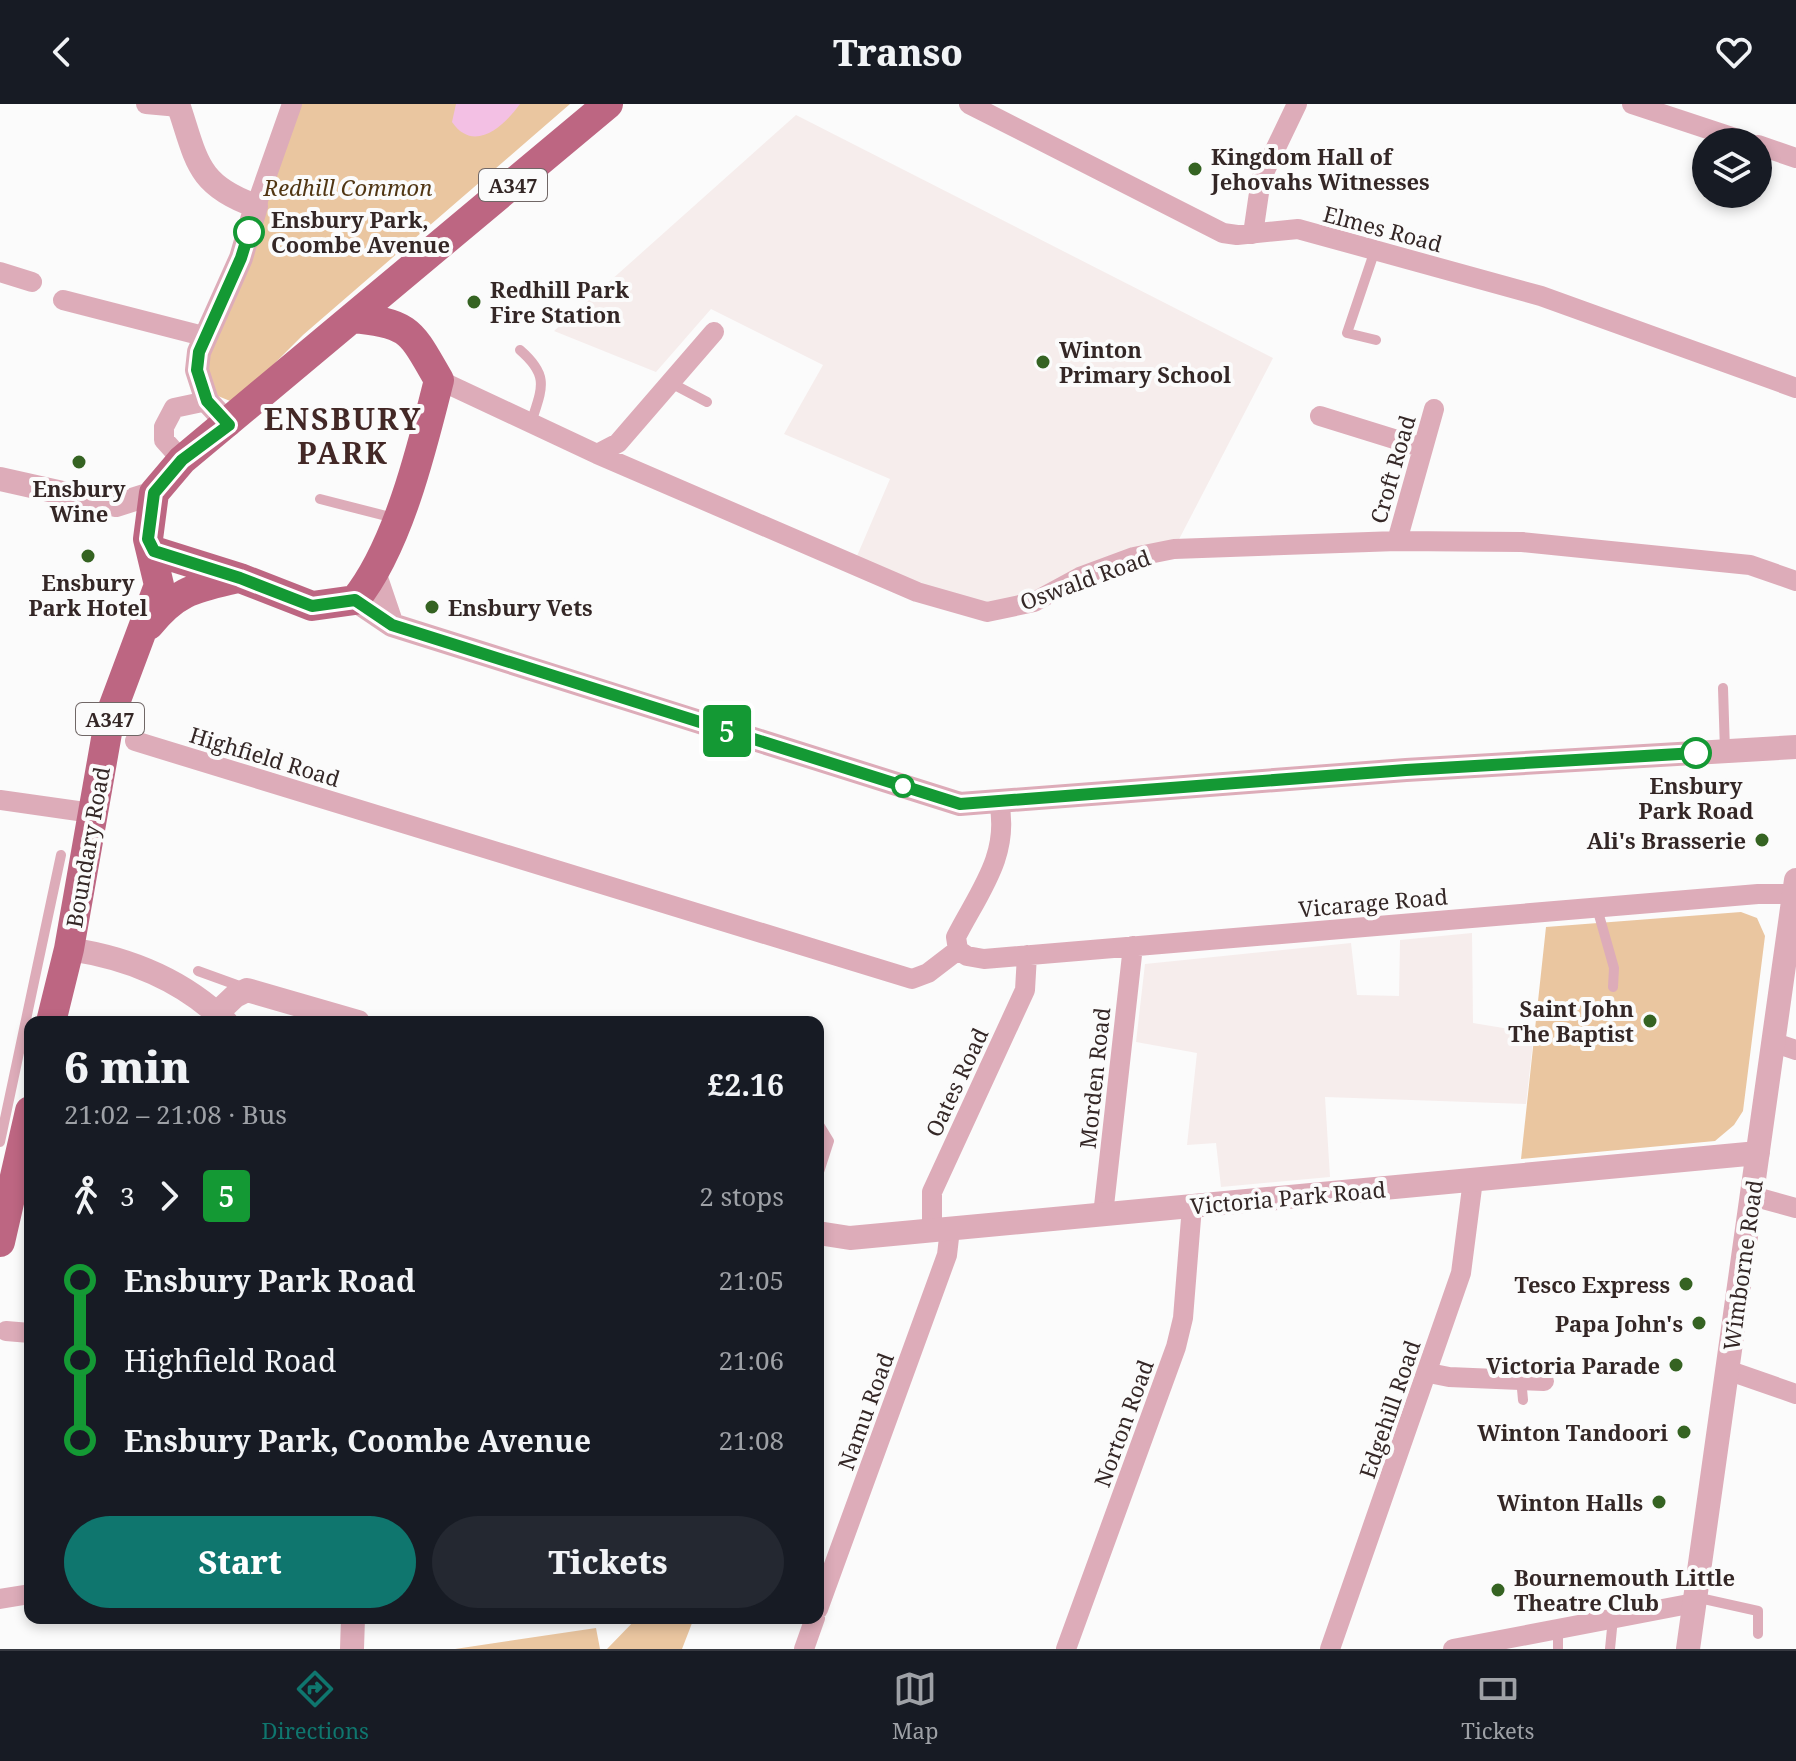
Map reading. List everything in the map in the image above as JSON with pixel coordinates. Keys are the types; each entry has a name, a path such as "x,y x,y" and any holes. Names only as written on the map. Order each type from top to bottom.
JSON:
{"main road":[{"name":"A347","path":"151,545 154,493 182,460 229,425 416,264 565,144 608,104"},
{"path":"151,545 312,606 355,600 375,575 422,445 439,380 411,332 404,302 416,264"},
{"path":"352,318 384,321 411,332"},
{"name":"Boundary Road","path":"52,1016 69,949 67,886 92,813 110,716 145,630 159,585 151,545"},
{"name":"Boundary Road","path":"145,630 167,602 189,589 240,578"},
{"path":"0,1242 6,1193 24,1132"}],"street":[{"path":"146,104 179,106 202,170 213,187 256,206"},
{"path":"229,425 207,401 197,370 207,337 241,258 292,104"},
{"name":"Elmes Road","path":"969,104 1223,233 1253,234 1298,229 1541,296 1796,388"},
{"path":"1253,234 1261,179 1297,104"},
{"path":"1632,104 1705,128"},
{"path":"1772,150 1796,158"},
{"path":"0,272 32,282"},
{"path":"63,300 207,337"},
{"path":"597,454 618,443 714,332"},
{"name":"Oswald Road","path":"439,380 597,454 917,592 987,612 1034,602 1080,577 1134,557 1174,549 1397,541 1522,542 1750,565 1796,581"},
{"path":"182,460 164,440 169,415 174,408 207,401"},
{"name":"Croft Road","path":"1397,541 1434,409"},
{"path":"1320,416 1423,448"},
{"path":"0,479 116,505 154,493"},
{"path":"116,505 151,545"},
{"path":"375,575 392,625"},
{"path":"355,600 392,625 960,804 1406,770 1796,747"},
{"name":"Highfield Road","path":"135,741 912,979 928,973 958,950"},
{"path":"0,800 92,813"},
{"path":"958,950 956,937 1000,852 1004,827 999,803"},
{"name":"Vicarage Road","path":"958,950 967,956 984,959 1795,889"},
{"name":"Wimborne Road","path":"1688,1649 1758,1153 1785,1046 1795,889"},
{"name":"Morden Road","path":"1103,1215 1133,946"},
{"path":"69,949 116,956 140,965 175,984 219,1016"},
{"name":"Oates Road","path":"941,1230 932,1192 1025,990 1027,955"},
{"path":"223,1016 235,996 254,991 338,1016"},
{"name":"Victoria Park Road","path":"824,1234 850,1238 1758,1153"},
{"name":"Edgehill Road","path":"1330,1649 1429,1373 1461,1273 1473,1180"},
{"path":"1752,1196 1796,1208"},
{"name":"Norton Road","path":"1066,1649 1176,1347 1183,1318 1192,1206"},
{"name":"Namu Road","path":"824,1593 947,1255 941,1230"},
{"path":"6,1331 24,1332"},
{"path":"1727,1370 1796,1394"},
{"path":"1429,1373 1449,1377 1532,1376"},
{"path":"0,1599 24,1595"},
{"path":"1453,1649 1558,1639 1613,1618 1695,1600"},
{"path":"352,1649 353,1624"},
{"path":"804,1649 813,1624"}],"lane":[{"path":"1375,250 1347,333 1376,340"},
{"path":"520,350 536,364 542,377 531,423"},
{"path":"671,383 707,402"},
{"path":"320,499 396,519"},
{"path":"1723,688 1725,751"},
{"path":"33,1016 67,886 61,855"},
{"path":"1597,908 1614,968 1613,987"},
{"path":"198,971 254,991"},
{"path":"0,1142 24,1050"},
{"path":"824,1133 829,1141 824,1156"},
{"path":"1523,1400 1532,1376"},
{"path":"1695,1600 1758,1611 1758,1634"},
{"path":"1610,1649 1613,1618"}],"shaded area":[{"path":"456,104 520,104 497,128 479,136 470,136 452,122"},
{"name":"Winton Primary School","path":"796,115 1273,358 1174,549 987,612 854,563 890,479 784,434 823,365 711,309 656,372 554,331"},
{"path":"1472,933 1473,1023 1534,1033 1526,1104 1325,1097 1330,1177 1221,1187 1216,1143 1187,1145 1197,1053 1136,1042 1145,964 1351,943 1357,995 1399,996 1400,940"}],"green space":[{"name":"Redhill Common","path":"292,104 570,104 303,335 235,403 213,394 199,352"},
{"path":"1741,912 1757,918 1765,936 1743,1111 1734,1125 1715,1141 1521,1159 1546,927"},
{"path":"631,1624 692,1624 682,1649 607,1649"},
{"path":"596,1628 600,1649 455,1649"}],"bus line":[{"name":"5","path":"249,232 241,258 199,352 197,370 207,401 229,425 182,460 154,493 148,539 154,551 240,578 312,606 355,600 392,625 960,804 1406,770 1696,753"}],"place":[{"name":"Kingdom Hall of Jehovahs Witnesses","path":"1195,169"},
{"name":"Ensbury Park, Coombe Avenue","path":"249,232"},
{"name":"Redhill Park Fire Station","path":"474,302"},
{"name":"Winton Primary School","path":"1043,362"},
{"name":"Ensbury Wine","path":"79,462"},
{"name":"Ensbury Park Hotel","path":"88,556"},
{"name":"Ensbury Vets","path":"432,607"},
{"name":"Ensbury Park Road","path":"1696,753"},
{"name":"Ali's Brasserie","path":"1762,840"},
{"name":"Saint John The Baptist","path":"1650,1021"},
{"name":"Tesco Express","path":"1686,1284"},
{"name":"Papa John's","path":"1699,1323"},
{"name":"Victoria Parade","path":"1676,1365"},
{"name":"Winton Tandoori","path":"1684,1432"},
{"name":"Winton Halls","path":"1659,1502"},
{"name":"Bournemouth Little Theatre Club","path":"1498,1590"}],"district":[{"name":"ENSBURY PARK","path":"343,435"}]}
